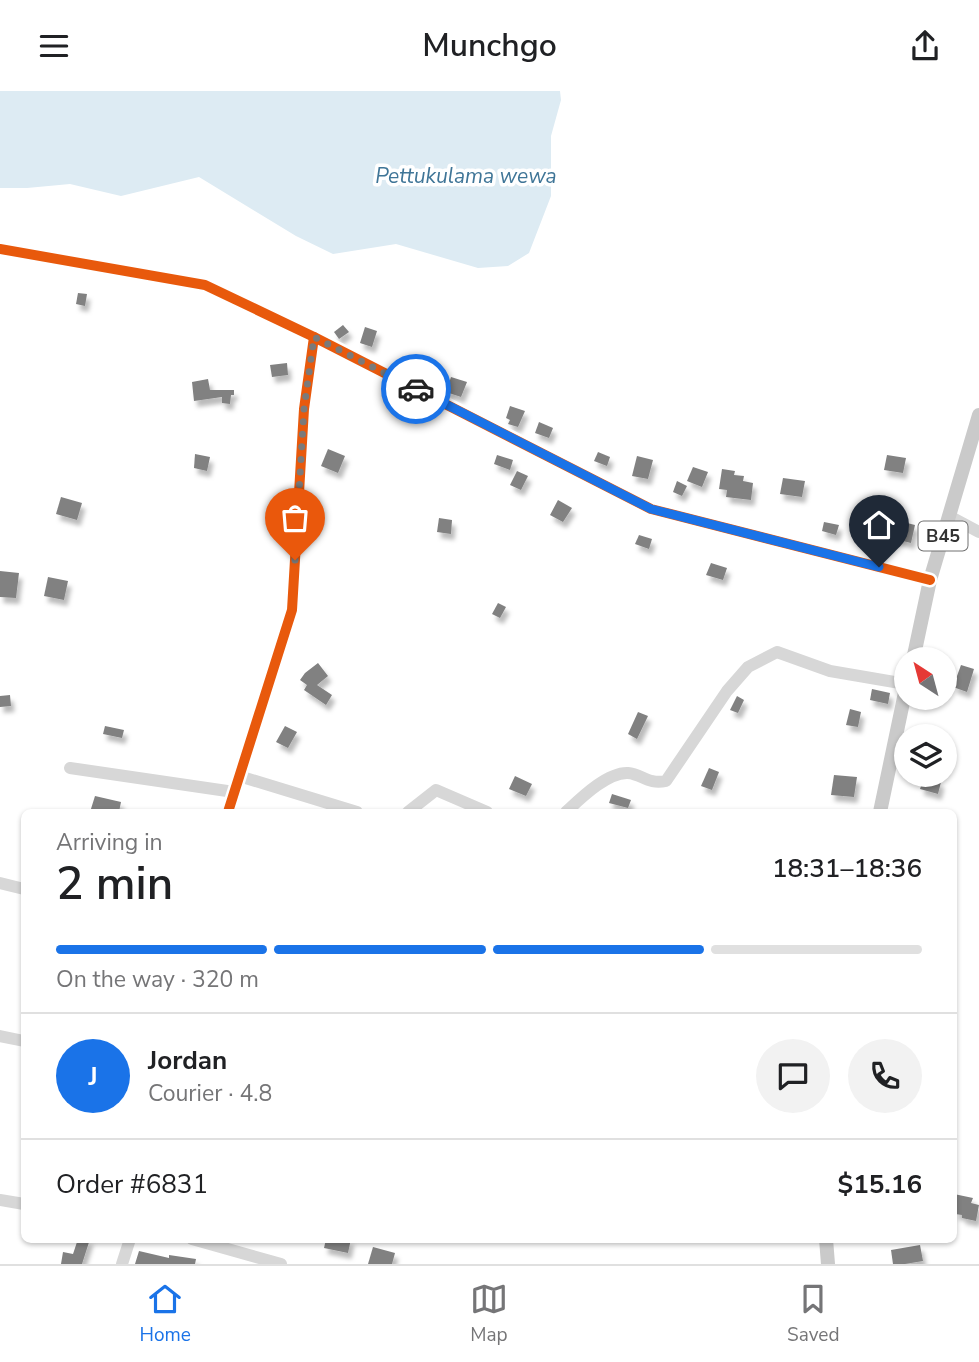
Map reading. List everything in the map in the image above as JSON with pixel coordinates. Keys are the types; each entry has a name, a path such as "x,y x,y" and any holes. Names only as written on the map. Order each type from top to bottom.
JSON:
{"main road":[{"name":"B45","path":"916,647 930,580 979,415"},
{"path":"881,809 901,711"},
{"path":"826,1243 828,1264"}],"street":[{"path":"0,250 205,285 314,337 651,509 930,580"},
{"path":"229,809 292,610 304,409 314,337"},
{"path":"949,516 979,532"},
{"path":"569,809 595,786 615,776 628,773 656,783 666,781 727,691 748,667 776,652 830,671 894,684"},
{"path":"70,768 234,792"},
{"path":"239,776 347,809"},
{"path":"412,809 436,790 480,809"},
{"path":"0,883 21,888"},
{"path":"0,1036 21,1040"},
{"path":"0,1200 21,1204"},
{"path":"122,1264 129,1243"},
{"path":"206,1243 281,1264"}],"water":[{"name":"Pettukulama wewa","path":"0,91 560,91 561,100 551,136 551,196 529,253 508,266 478,268 396,244 333,254 296,236 199,177 121,196 70,184 0,188"}],"building":[{"path":"78,293 87,294 85,306 76,304"},
{"path":"343,325 349,332 339,339 334,332"},
{"path":"365,327 377,331 372,347 360,343"},
{"path":"287,363 288,375 272,377 270,365"},
{"path":"451,377 467,382 461,397 446,392"},
{"path":"208,379 210,390 234,390 230,404 222,403 222,397 194,401 192,382"},
{"path":"510,406 525,411 518,427 508,424 510,420 506,418"},
{"path":"539,422 553,428 549,438 535,433"},
{"path":"328,449 345,456 338,473 321,466"},
{"path":"598,452 610,457 607,466 594,461"},
{"path":"195,454 210,457 207,471 194,468"},
{"path":"497,455 513,460 510,470 494,464"},
{"path":"887,455 906,458 903,473 884,470"},
{"path":"637,456 653,460 648,479 632,476"},
{"path":"693,467 708,472 702,487 687,481"},
{"path":"722,469 735,471 734,475 744,476 743,481 753,483 751,500 726,497 727,490 719,489"},
{"path":"517,471 528,476 521,490 510,485"},
{"path":"783,478 805,481 802,497 780,494"},
{"path":"677,481 687,486 682,496 673,492"},
{"path":"61,497 82,503 77,520 56,514"},
{"path":"558,500 572,508 563,522 550,515"},
{"path":"439,518 452,520 451,534 437,532"},
{"path":"899,521 915,525 911,543 895,539"},
{"path":"824,522 839,525 836,535 822,531"},
{"path":"639,535 652,539 649,549 635,544"},
{"path":"711,563 727,568 723,580 706,575"},
{"path":"0,571 19,573 16,598 0,597"},
{"path":"48,577 68,581 64,600 44,596"},
{"path":"498,603 506,607 500,618 492,614"},
{"path":"318,663 328,676 317,685 332,695 326,705 304,690 307,685 300,680"},
{"path":"961,665 974,669 967,692 957,688"},
{"path":"872,689 890,693 888,704 870,700"},
{"path":"10,695 11,706 0,707 0,696"},
{"path":"737,696 744,700 738,713 730,710"},
{"path":"850,709 861,712 858,727 846,725"},
{"path":"638,712 648,716 637,739 628,734"},
{"path":"105,726 124,730 122,738 103,734"},
{"path":"285,726 297,732 288,748 276,742"},
{"path":"709,768 719,772 712,790 701,786"},
{"path":"834,775 857,777 854,797 831,795"},
{"path":"515,776 532,784 526,796 509,789"},
{"path":"921,787 940,787 938,794 920,789"},
{"path":"612,794 631,800 628,808 609,803"},
{"path":"95,796 121,802 120,809 91,809"},
{"path":"957,1195 973,1198 971,1203 979,1205 976,1221 962,1218 962,1215 957,1214"},
{"path":"77,1243 89,1243 82,1264 61,1264 63,1252 73,1254"},
{"path":"325,1243 350,1243 348,1253 324,1248"},
{"path":"920,1245 923,1261 893,1264 891,1250"},
{"path":"373,1247 395,1253 392,1264 368,1264"},
{"path":"139,1251 169,1258 169,1255 196,1259 195,1264 135,1264"}],"cycle path":[{"path":"0,249 205,285 314,337 651,509 930,580"},
{"path":"229,809 292,610 304,409 314,337"}],"way so far":[{"path":"295,560 304,409 314,337 416,389"}],"route":[{"path":"416,389 651,509 879,567"}]}
